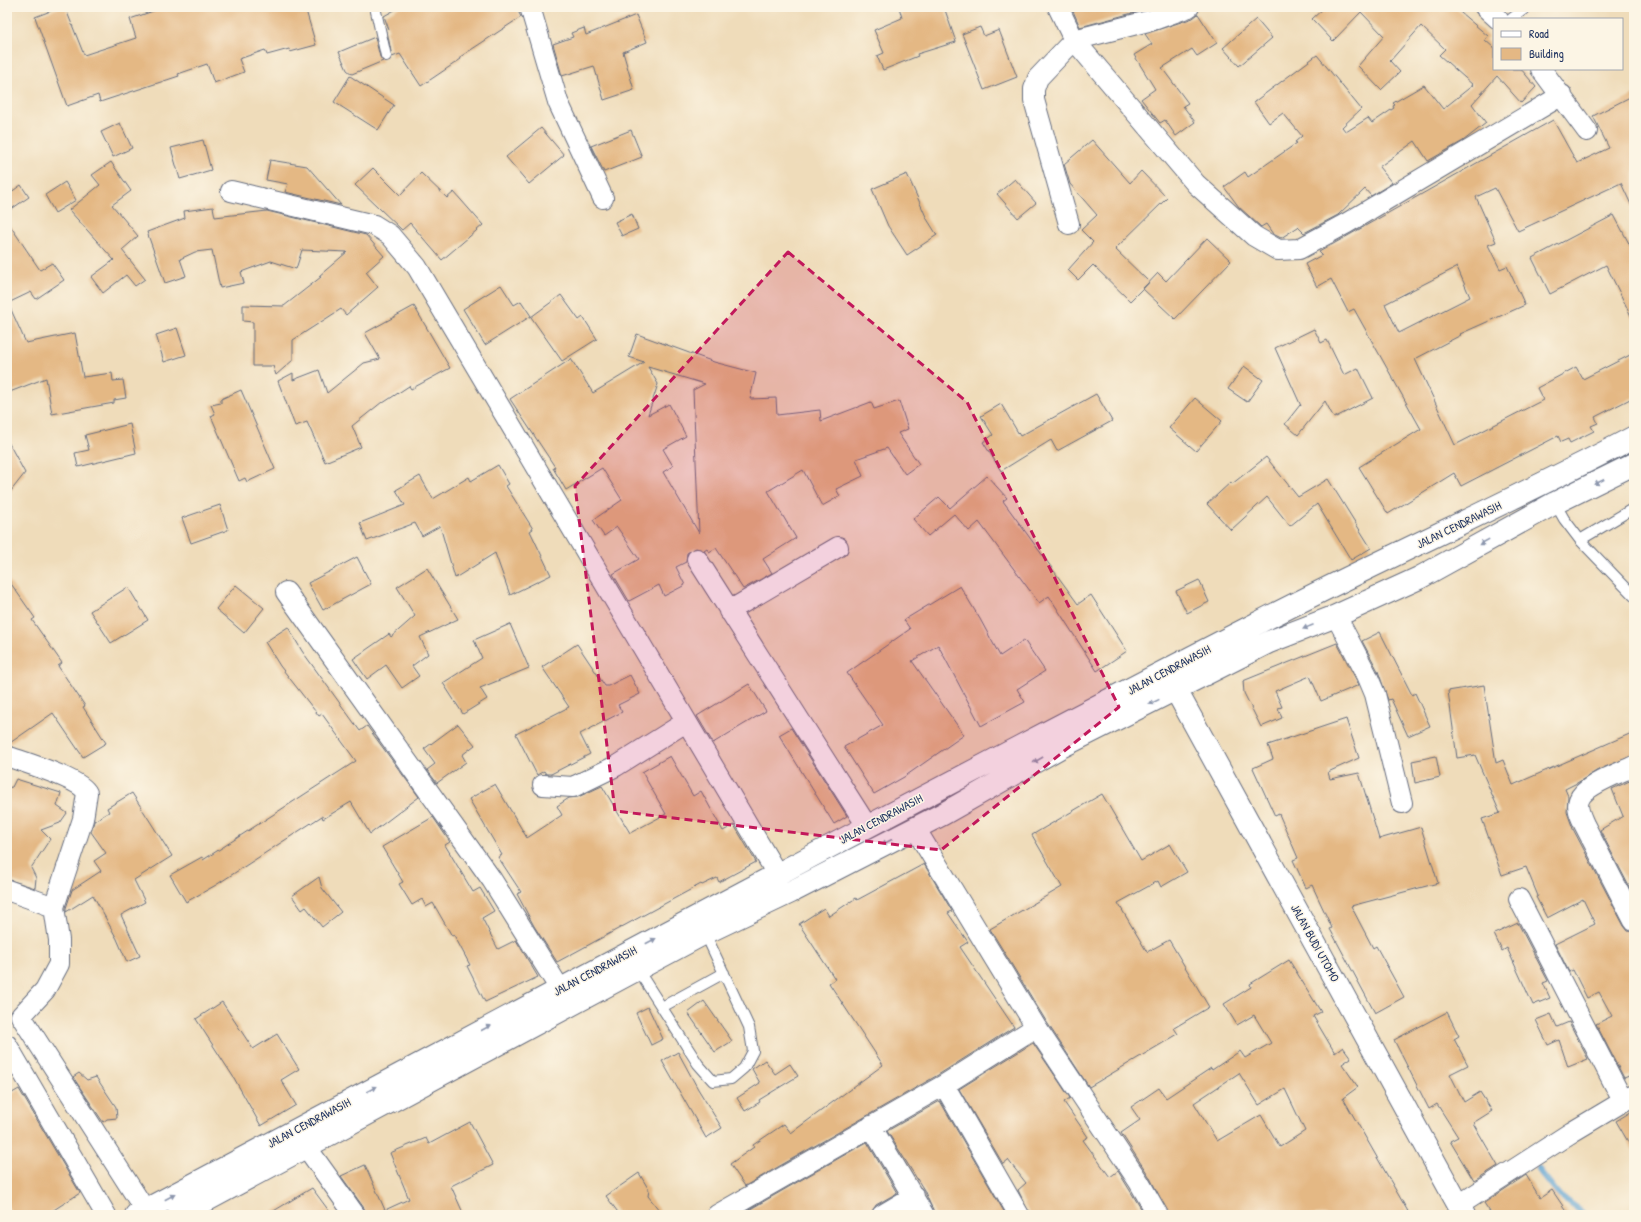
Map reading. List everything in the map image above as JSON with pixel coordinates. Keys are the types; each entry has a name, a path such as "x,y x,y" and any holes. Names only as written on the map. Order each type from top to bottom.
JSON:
{"main road":[{"name":"JALAN CENDRAWASIH","path":"179,1215 307,1148 632,961 777,874 1256,624 1545,484 1633,439"},
{"name":"JALAN CENDRAWASIH","path":"140,1213 560,989 705,933 797,889 942,814 1059,748 1269,642 1336,616 1419,578 1555,503 1634,464"},
{"name":"JALAN BUDI UTOMO","path":"1166,671 1462,1212"}],"street":[{"path":"530,7 558,102 603,198"},
{"path":"1058,7 1074,40 1196,184 1254,236 1278,250 1299,249 1347,223 1562,95"},
{"path":"1069,224 1034,100 1034,89 1038,78 1074,40 1156,19 1190,7"},
{"path":"1485,7 1497,18"},
{"path":"1542,70 1562,95 1587,131"},
{"path":"231,191 374,225 390,235 417,268 777,874"},
{"path":"729,611 838,547"},
{"path":"697,559 867,826"},
{"path":"286,592 492,880 560,989"},
{"path":"1336,616 1375,694 1402,803"},
{"path":"543,785 573,786 616,766 686,722"},
{"path":"7,756 67,778 82,787 87,793 83,819 54,907 59,964 45,990 14,1018 140,1213"},
{"path":"1634,766 1585,790 1578,800 1578,810 1634,921"},
{"path":"915,828 1036,1028 1139,1182 1158,1215"},
{"path":"7,890 54,907"},
{"path":"1462,1212 1629,1098 1519,899"},
{"path":"717,1215 944,1085 1036,1028"},
{"path":"7,1045 106,1215"},
{"path":"944,1085 1020,1215"},
{"path":"872,1126 924,1215"},
{"path":"307,1148 355,1215"},
{"path":"882,1215 914,1196"}],"lane":[{"path":"375,7 386,56"},
{"path":"1512,18 1527,7"},
{"path":"1555,503 1564,519 1580,540 1634,596"},
{"path":"1580,540 1634,508"},
{"path":"632,961 698,1064 713,1081 731,1079 744,1068 753,1051 749,1027 705,933"},
{"path":"662,1007 724,973"}],"highlighted area":[{"path":"788,252 967,402 1119,707 941,850 615,811 575,486"}],"building":[{"path":"61,7 65,7 84,55 136,38 130,19 165,7 305,7 316,45 290,52 289,49 267,55 265,50 239,59 244,72 214,83 207,64 178,74 179,76 100,102 98,95 67,106 35,17"},
{"path":"400,7 516,7 521,17 460,57 461,59 421,86 400,54 392,57 387,31 389,30 384,16"},
{"path":"899,7 944,7 956,42 917,54 918,56 883,70 877,56 884,53 874,30 902,18"},
{"path":"1085,7 1155,7 1080,27 1073,11"},
{"path":"1325,7 1454,7 1488,36 1485,40 1493,47 1493,70 1522,70 1536,87 1521,103 1497,76 1472,104 1486,123 1463,141 1428,161 1415,141 1379,167 1392,183 1371,196 1365,189 1338,215 1304,233 1298,227 1281,238 1273,234 1266,224 1261,227 1239,207 1224,187 1245,172 1248,177 1297,143 1295,142 1302,136 1283,113 1269,123 1254,102 1317,55 1361,109 1342,127 1346,132 1368,118 1372,123 1394,108 1393,106 1395,105 1393,103 1424,85 1443,109 1473,85 1439,55 1445,49 1421,26 1390,61 1400,72 1381,90 1358,66 1384,36 1361,12 1333,41 1312,19"},
{"path":"1198,14 1217,43 1197,56 1192,49 1162,68 1188,103 1183,106 1195,122 1176,136 1165,120 1160,123 1141,99 1155,89 1134,55 1152,44 1145,34 1193,18"},
{"path":"636,15 647,42 623,52 634,90 604,100 594,66 562,76 553,44 573,37 571,33 584,28 586,35"},
{"path":"1256,19 1272,38 1239,66 1223,48"},
{"path":"980,27 984,36 999,30 1017,77 984,90 962,34"},
{"path":"375,37 380,57 383,61 352,74 347,70 339,52"},
{"path":"350,76 394,105 378,130 334,102"},
{"path":"1634,95 1634,211 1621,183 1518,231 1495,188 1476,197 1496,242 1488,245 1500,269 1507,266 1525,305 1460,334 1461,335 1415,359 1455,445 1543,400 1537,388 1576,367 1583,379 1634,353 1634,397 1595,417 1598,423 1591,426 1594,431 1570,443 1568,439 1561,442 1558,436 1461,486 1454,473 1388,514 1359,467 1421,429 1354,309 1348,312 1331,279 1317,287 1305,264 1322,255 1319,252 1553,120 1577,163 1609,148 1593,116","holes":["1457,267 1470,297 1399,333 1385,304"]},
{"path":"120,123 132,148 113,157 101,132"},
{"path":"541,128 564,155 529,184 506,157"},
{"path":"631,130 642,157 604,172 591,146"},
{"path":"203,140 211,170 180,179 171,148"},
{"path":"1092,140 1130,183 1141,171 1167,198 1115,249 1149,282 1130,301 1093,265 1078,280 1068,270 1093,242 1081,230 1097,215 1070,184 1064,164"},
{"path":"270,160 307,166 341,205 285,192 288,184 266,180"},
{"path":"111,162 131,191 112,205 138,236 122,250 145,279 135,286 126,275 103,293 91,277 114,260 69,210 100,185 92,175"},
{"path":"373,168 400,195 421,173 447,198 454,192 483,225 442,260 410,223 402,230 355,185"},
{"path":"907,174 927,219 937,235 907,255 888,226 872,189"},
{"path":"1015,179 1036,203 1018,218 997,194"},
{"path":"65,182 76,200 55,213 45,195"},
{"path":"21,185 29,197 7,212 7,195"},
{"path":"213,207 215,217 267,211 366,235 384,256 366,272 378,287 346,315 341,309 293,340 293,360 276,375 273,366 253,366 253,322 243,321 243,305 284,306 321,277 319,276 347,252 302,250 296,269 271,261 241,272 244,283 220,288 212,250 195,252 180,259 186,276 165,283 147,232 185,218 184,211"},
{"path":"632,214 638,229 622,236 615,222"},
{"path":"1614,215 1634,253 1634,322 1606,265 1550,294 1532,258"},
{"path":"7,221 40,270 52,263 64,280 36,299 31,292 8,303 26,343 75,333 83,377 112,373 113,381 123,380 126,398 114,400 114,403 52,414 46,378 7,393"},
{"path":"1207,238 1231,261 1175,319 1143,289 1158,273 1166,281"},
{"path":"501,285 514,305 521,301 531,316 485,345 463,309"},
{"path":"561,295 579,320 583,317 597,339 562,361 531,317"},
{"path":"414,306 450,368 411,389 409,386 383,403 382,402 352,426 361,447 325,462 307,422 295,426 278,381 293,373 293,380 319,370 327,393 364,363 380,359 365,333"},
{"path":"177,328 186,355 164,362 156,335"},
{"path":"1314,329 1321,343 1327,340 1344,375 1358,368 1373,398 1334,418 1325,401 1298,435 1285,424 1300,405 1301,406 1275,348"},
{"path":"637,334 714,362 756,373 750,399 776,398 777,415 820,410 821,421 871,402 874,409 899,401 908,429 898,433 919,464 905,474 887,448 856,459 863,476 836,489 840,496 822,506 803,470 768,491 796,538 763,559 772,573 743,589 716,548 709,552 707,549 704,551 696,548 687,553 686,562 676,567 685,585 664,596 659,585 629,601 613,574 639,559 617,527 604,536 593,520 622,500 602,468 566,490 553,468 555,467 510,399 571,359 593,393 644,362 629,357","holes":["648,367 705,384 693,390 699,533 663,472 673,466 663,449 686,436 669,404 648,415 658,384"]},
{"path":"1244,366 1263,380 1247,402 1228,389"},
{"path":"241,390 275,469 247,482 245,478 239,481 211,416 215,414 211,405 221,403 221,399"},
{"path":"1096,394 1112,421 1057,451 1051,440 1001,471 983,442 993,435 981,416 1001,404 1020,436"},
{"path":"1195,398 1222,421 1196,451 1169,428"},
{"path":"130,424 136,453 78,467 75,453 89,450 85,435"},
{"path":"7,440 25,473 7,496"},
{"path":"1266,457 1298,497 1328,479 1371,548 1351,560 1317,504 1290,526 1267,497 1231,530 1207,504 1231,482 1232,484"},
{"path":"498,465 509,484 506,486 533,529 530,531 551,575 510,595 495,553 455,578 440,526 422,536 415,523 367,541 360,523 405,505 396,490 420,476 433,499 469,477 471,481"},
{"path":"987,476 1007,498 1003,501 1078,604 1091,595 1127,651 1097,671 1049,596 1039,603 979,522 969,531 954,514 928,536 913,519 939,497 950,508"},
{"path":"220,505 228,530 191,543 182,518"},
{"path":"357,557 371,584 323,610 308,583"},
{"path":"427,568 458,619 420,637 428,654 412,666 419,676 402,688 386,665 367,679 353,659 389,634 391,637 415,616 397,587"},
{"path":"7,578 35,618 32,620 62,663 58,666 85,706 83,707 106,743 83,757 53,713 7,745"},
{"path":"1199,580 1209,602 1187,613 1176,591"},
{"path":"236,585 264,608 244,633 216,609"},
{"path":"960,586 1000,656 1024,640 1045,671 1017,689 1025,702 981,726 938,645 912,661 964,735 904,777 874,794 844,747 883,725 847,673 910,629 904,620"},
{"path":"128,587 148,620 111,643 90,611"},
{"path":"510,624 529,668 480,688 487,699 463,714 443,683 482,658 474,640"},
{"path":"288,627 302,651 360,731 367,726 419,797 370,834 351,802 323,819 322,816 216,885 186,902 170,875 202,857 203,860 356,761 322,714 319,716 280,666 265,642"},
{"path":"1380,632 1412,695 1415,693 1430,726 1408,736 1391,699 1388,700 1378,671 1362,641"},
{"path":"1337,643 1359,685 1321,701 1310,676 1275,691 1282,707 1278,708 1282,718 1261,727 1244,693 1243,681"},
{"path":"577,644 605,686 608,686 630,675 640,694 618,705 622,712 580,734 590,754 551,774 546,774 544,771 537,775 516,734 569,707 542,667"},
{"path":"749,684 766,711 713,743 697,716"},
{"path":"1484,685 1496,763 1503,760 1513,785 1634,732 1634,755 1598,770 1565,789 1568,796 1567,812 1573,829 1624,926 1628,931 1634,932 1634,1074 1624,1078 1596,1024 1612,1016 1599,992 1587,998 1573,970 1569,972 1555,944 1595,924 1583,899 1547,918 1536,897 1538,896 1526,867 1502,875 1482,819 1500,813 1475,755 1457,758 1448,691"},
{"path":"1346,719 1359,758 1328,772 1330,779 1359,773 1379,839 1421,827 1438,883 1351,906 1373,948 1376,946 1404,997 1375,1013 1330,929 1332,928 1312,885 1306,888 1293,860 1298,858 1279,814 1275,816 1253,768 1273,759 1268,745"},
{"path":"458,724 475,745 462,755 466,762 437,783 427,770 435,764 424,749"},
{"path":"791,728 847,816 834,824 779,735"},
{"path":"670,756 693,796 701,791 723,831 734,825 756,862 719,882 717,878 702,885 701,884 557,962 534,926 517,894 521,892 498,857 502,855 469,799 495,784 527,838 562,815 557,806 569,798 578,797 602,786 630,833 666,814 642,772"},
{"path":"1436,756 1440,777 1415,783 1412,761"},
{"path":"16,779 61,793 57,806 67,813 60,823 41,830 50,839 31,868 36,878 35,888 7,879 7,788 12,787"},
{"path":"1634,779 1634,896 1600,830 1623,816 1612,789"},
{"path":"132,793 172,856 134,880 145,902 121,915 140,956 127,962 117,939 93,895 66,912 66,908 72,890 101,871 94,861 106,853 91,832 94,821 109,812 107,808"},
{"path":"1102,794 1141,861 1170,844 1187,872 1161,887 1158,881 1118,903 1147,952 1169,940 1209,1007 1174,1028 1178,1034 1089,1087 1046,1021 990,929 1062,887 1032,835"},
{"path":"433,817 450,842 445,845 473,892 480,888 494,911 482,918 498,949 516,940 538,977 485,1002 467,966 470,965 454,935 452,936 433,903 426,907 422,899 412,905 399,884 403,882 382,847"},
{"path":"924,864 952,911 948,913 968,942 960,947 1014,1027 938,1075 745,1186 730,1164 754,1147 753,1145 784,1124 791,1133 883,1065 829,983 835,979 799,924 824,908 829,916 856,898 857,900"},
{"path":"319,877 322,888 341,912 322,927 306,907 302,910 292,896"},
{"path":"1518,923 1548,981 1543,983 1550,998 1533,1005 1507,948 1502,951 1494,934"},
{"path":"1289,960 1321,1012 1313,1016 1335,1053 1343,1047 1351,1058 1342,1064 1358,1087 1343,1098 1410,1215 1169,1215 1149,1176 1121,1133 1140,1120 1131,1107 1159,1088 1166,1098 1240,1051 1245,1058 1271,1043 1254,1015 1237,1025 1224,1004 1251,987 1250,984","holes":["1239,1073 1259,1105 1285,1089 1305,1131 1280,1147 1261,1115 1217,1141 1194,1103"]},
{"path":"704,1001 732,1041 715,1052 688,1013"},
{"path":"222,1002 253,1049 277,1034 299,1069 281,1080 296,1105 261,1126 234,1078 196,1019"},
{"path":"648,1007 663,1039 651,1045 636,1013"},
{"path":"1447,1012 1459,1036 1454,1039 1468,1065 1450,1074 1464,1102 1480,1092 1492,1111 1473,1123 1498,1166 1474,1181 1450,1141 1458,1137 1437,1104 1429,1109 1394,1040"},
{"path":"1551,1014 1557,1027 1569,1022 1588,1059 1568,1067 1559,1040 1548,1045 1536,1020"},
{"path":"1033,1043 1070,1098 1064,1102 1088,1137 1083,1140 1110,1177 1118,1171 1145,1215 1030,1215 1018,1190 1026,1183 1008,1160 1003,1164 959,1089"},
{"path":"678,1052 698,1089 722,1128 706,1138 662,1061"},
{"path":"765,1060 775,1074 790,1064 798,1076 759,1100 760,1102 745,1111 737,1098 760,1083 752,1069"},
{"path":"79,1073 87,1080 96,1077 116,1107 117,1118 107,1119 103,1122 73,1077"},
{"path":"19,1089 80,1193 46,1215 13,1215 7,1205 7,1096"},
{"path":"940,1101 1006,1215 935,1215 924,1190 887,1131"},
{"path":"1634,1110 1634,1152 1616,1121"},
{"path":"470,1122 493,1165 451,1186 464,1215 366,1215 364,1208 341,1176 365,1165 385,1210 409,1199 390,1153 426,1138 429,1144"},
{"path":"867,1142 897,1193 876,1205 871,1215 740,1215"},
{"path":"639,1173 649,1190 648,1196 663,1215 620,1215 606,1196"},
{"path":"1526,1175 1540,1198 1552,1190 1569,1215 1492,1215 1484,1203"},
{"path":"312,1188 332,1215 267,1215"}],"waterway":[{"path":"1538,1168 1560,1196 1586,1215"}]}
